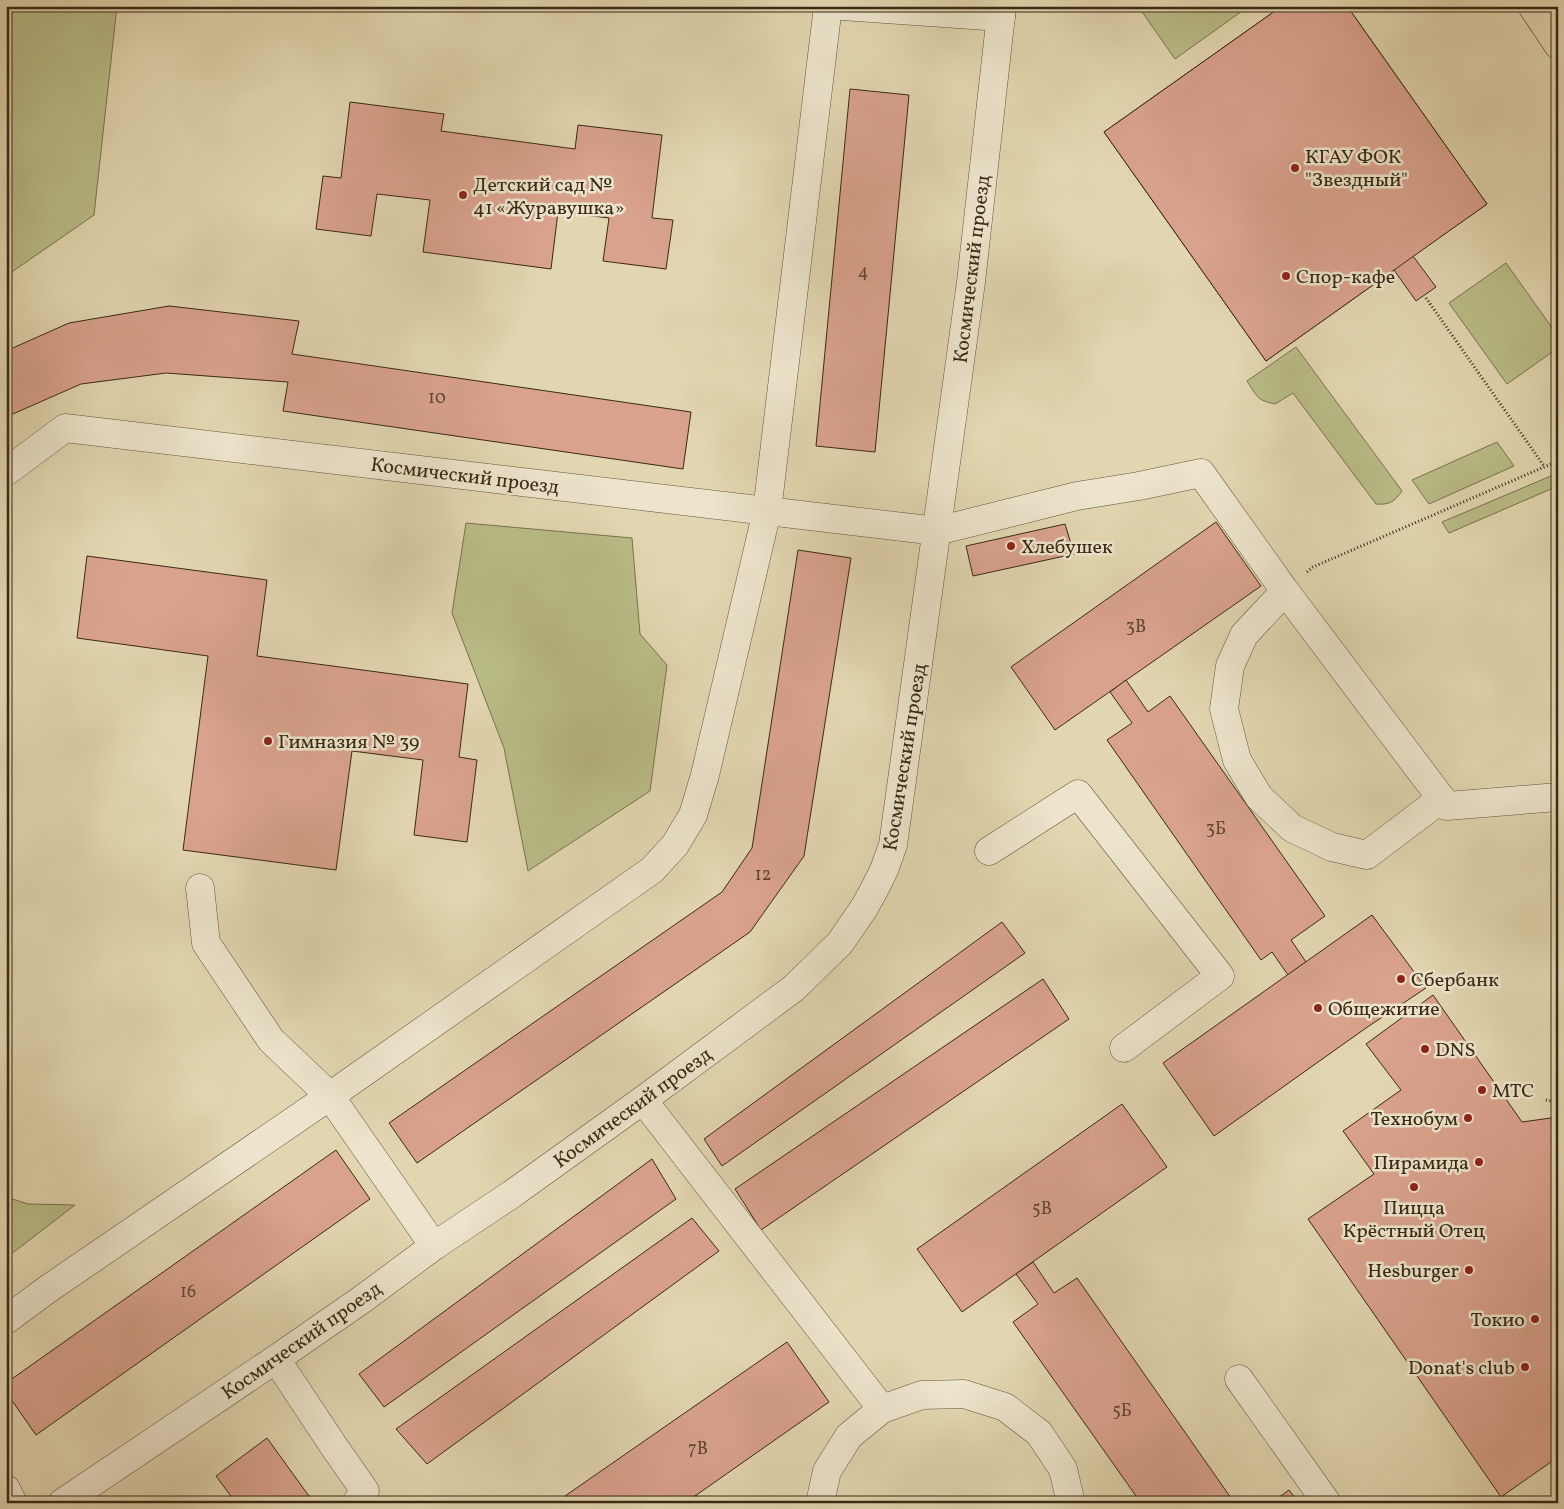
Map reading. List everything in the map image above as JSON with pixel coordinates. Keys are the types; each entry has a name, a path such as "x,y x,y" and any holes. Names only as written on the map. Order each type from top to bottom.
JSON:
{"main road":[{"path":"1532,6 1558,45"}],"street":[{"path":"6,1320 652,870 676,845 694,815 705,775 767,511 828,6"},
{"path":"842,6 1001,12"},
{"name":"Космический проезд","path":"62,1503 276,1359 364,1298 434,1246 512,1194 794,988 840,943 864,908 880,877 893,845 971,282 1001,12"},
{"name":"Космический проезд","path":"6,472 65,428 937,531"},
{"path":"937,531 1077,496 1201,473 1285,592 1447,806 1558,797"},
{"path":"1285,592 1244,636 1230,666 1224,709 1237,760 1259,797 1292,828 1332,847 1367,855 1441,799"},
{"path":"989,851 1078,794 1220,976 1124,1048"},
{"path":"200,888 206,944 271,1040 330,1096 434,1246"},
{"path":"643,1100 882,1410"},
{"path":"276,1359 365,1499"},
{"path":"1240,1379 1327,1503"},
{"path":"820,1503 827,1471 849,1436 882,1410 922,1394 964,1394 1005,1407 1039,1433 1063,1469 1071,1503"},
{"path":"6,1489 13,1503"}],"path":[{"path":"1426,298 1544,466"},
{"path":"1285,592 1313,567 1558,461"},
{"path":"1546,1100 1558,1102"}],"green space":[{"path":"6,6 117,6 94,215 6,276"},
{"path":"1138,6 1249,6 1175,59"},
{"path":"1506,263 1558,336 1558,348 1507,384 1449,303"},
{"path":"1296,347 1402,491 1391,502 1376,504 1293,393 1275,404 1260,399 1247,381"},
{"path":"1497,442 1514,466 1429,504 1412,480"},
{"path":"1558,473 1558,486 1449,533 1442,522"},
{"path":"466,523 632,538 640,634 667,665 650,791 528,871 504,748 452,613"},
{"path":"6,1197 28,1204 75,1205 6,1258"}],"building":[{"name":"КГАУ ФОК \"Звездный\"","path":"1282,6 1347,6 1487,204 1413,256 1436,287 1416,301 1394,270 1266,361 1104,132"},
{"name":"КГАУ ФОК \"Звездный\"","path":"1282,6 1347,6 1487,204 1266,361 1104,132"},
{"path":"850,89 909,95 875,452 816,446"},
{"path":"350,102 444,114 441,131 575,149 578,125 662,135 652,218 673,220 666,269 603,261 609,218 558,212 551,269 423,252 430,200 377,194 371,236 316,229 323,176 341,178"},
{"path":"169,306 299,321 292,354 691,412 683,469 283,411 288,382 166,373 81,384 6,417 6,351 69,323"},
{"path":"1216,522 1261,586 1055,730 1011,667"},
{"path":"1065,524 1074,554 973,576 966,546"},
{"path":"798,550 851,558 804,856 750,932 417,1163 389,1123 722,892 752,848"},
{"path":"87,556 267,580 257,656 468,684 459,757 477,760 467,842 414,835 423,760 352,751 336,870 183,850 208,656 77,638"},
{"name":"Общежитие","path":"1126,680 1148,712 1170,696 1325,916 1291,940 1306,962 1288,975 1272,952 1261,960 1107,740 1132,723 1110,692"},
{"name":"Общежитие","path":"1372,915 1426,988 1366,1028 1214,1136 1163,1063"},
{"path":"1002,922 1025,953 722,1166 704,1139"},
{"path":"1043,979 1069,1019 761,1230 735,1189"},
{"name":"Пирамида","path":"1433,995 1522,1122 1558,1117 1558,1457 1501,1497 1308,1219 1374,1174 1343,1131 1401,1090 1366,1044"},
{"path":"1122,1104 1167,1167 962,1312 917,1249"},
{"path":"336,1150 370,1199 36,1435 6,1392 6,1383"},
{"path":"652,1159 676,1199 384,1407 359,1374"},
{"path":"692,1218 719,1251 427,1464 396,1429"},
{"path":"1033,1262 1054,1293 1077,1278 1231,1498 1224,1503 1141,1503 1013,1322 1038,1304 1016,1274"},
{"path":"787,1342 829,1402 685,1503 570,1503 565,1496"},
{"path":"267,1438 314,1503 236,1503 216,1476"},
{"path":"1289,1490 1299,1503 1271,1503"},
{"path":"696,1495 702,1503 685,1503"}],"place":[{"name":"КГАУ ФОК \"Звездный\"","path":"1295,168"},
{"name":"Детский сад № 41 «Журавушка»","path":"463,195"},
{"name":"Спор-кафе","path":"1286,276"},
{"name":"Хлебушек","path":"1011,546"},
{"name":"Гимназия № 39","path":"268,741"},
{"name":"Сбербанк","path":"1401,979"},
{"name":"Общежитие","path":"1318,1008"},
{"name":"DNS","path":"1425,1049"},
{"name":"МТС","path":"1482,1090"},
{"name":"Технобум","path":"1468,1118"},
{"name":"Пирамида","path":"1479,1162"},
{"name":"Пицца Крёстный Отец","path":"1414,1187"},
{"name":"Hesburger","path":"1469,1270"},
{"name":"Токио","path":"1535,1319"},
{"name":"Donat's club","path":"1525,1367"}]}
